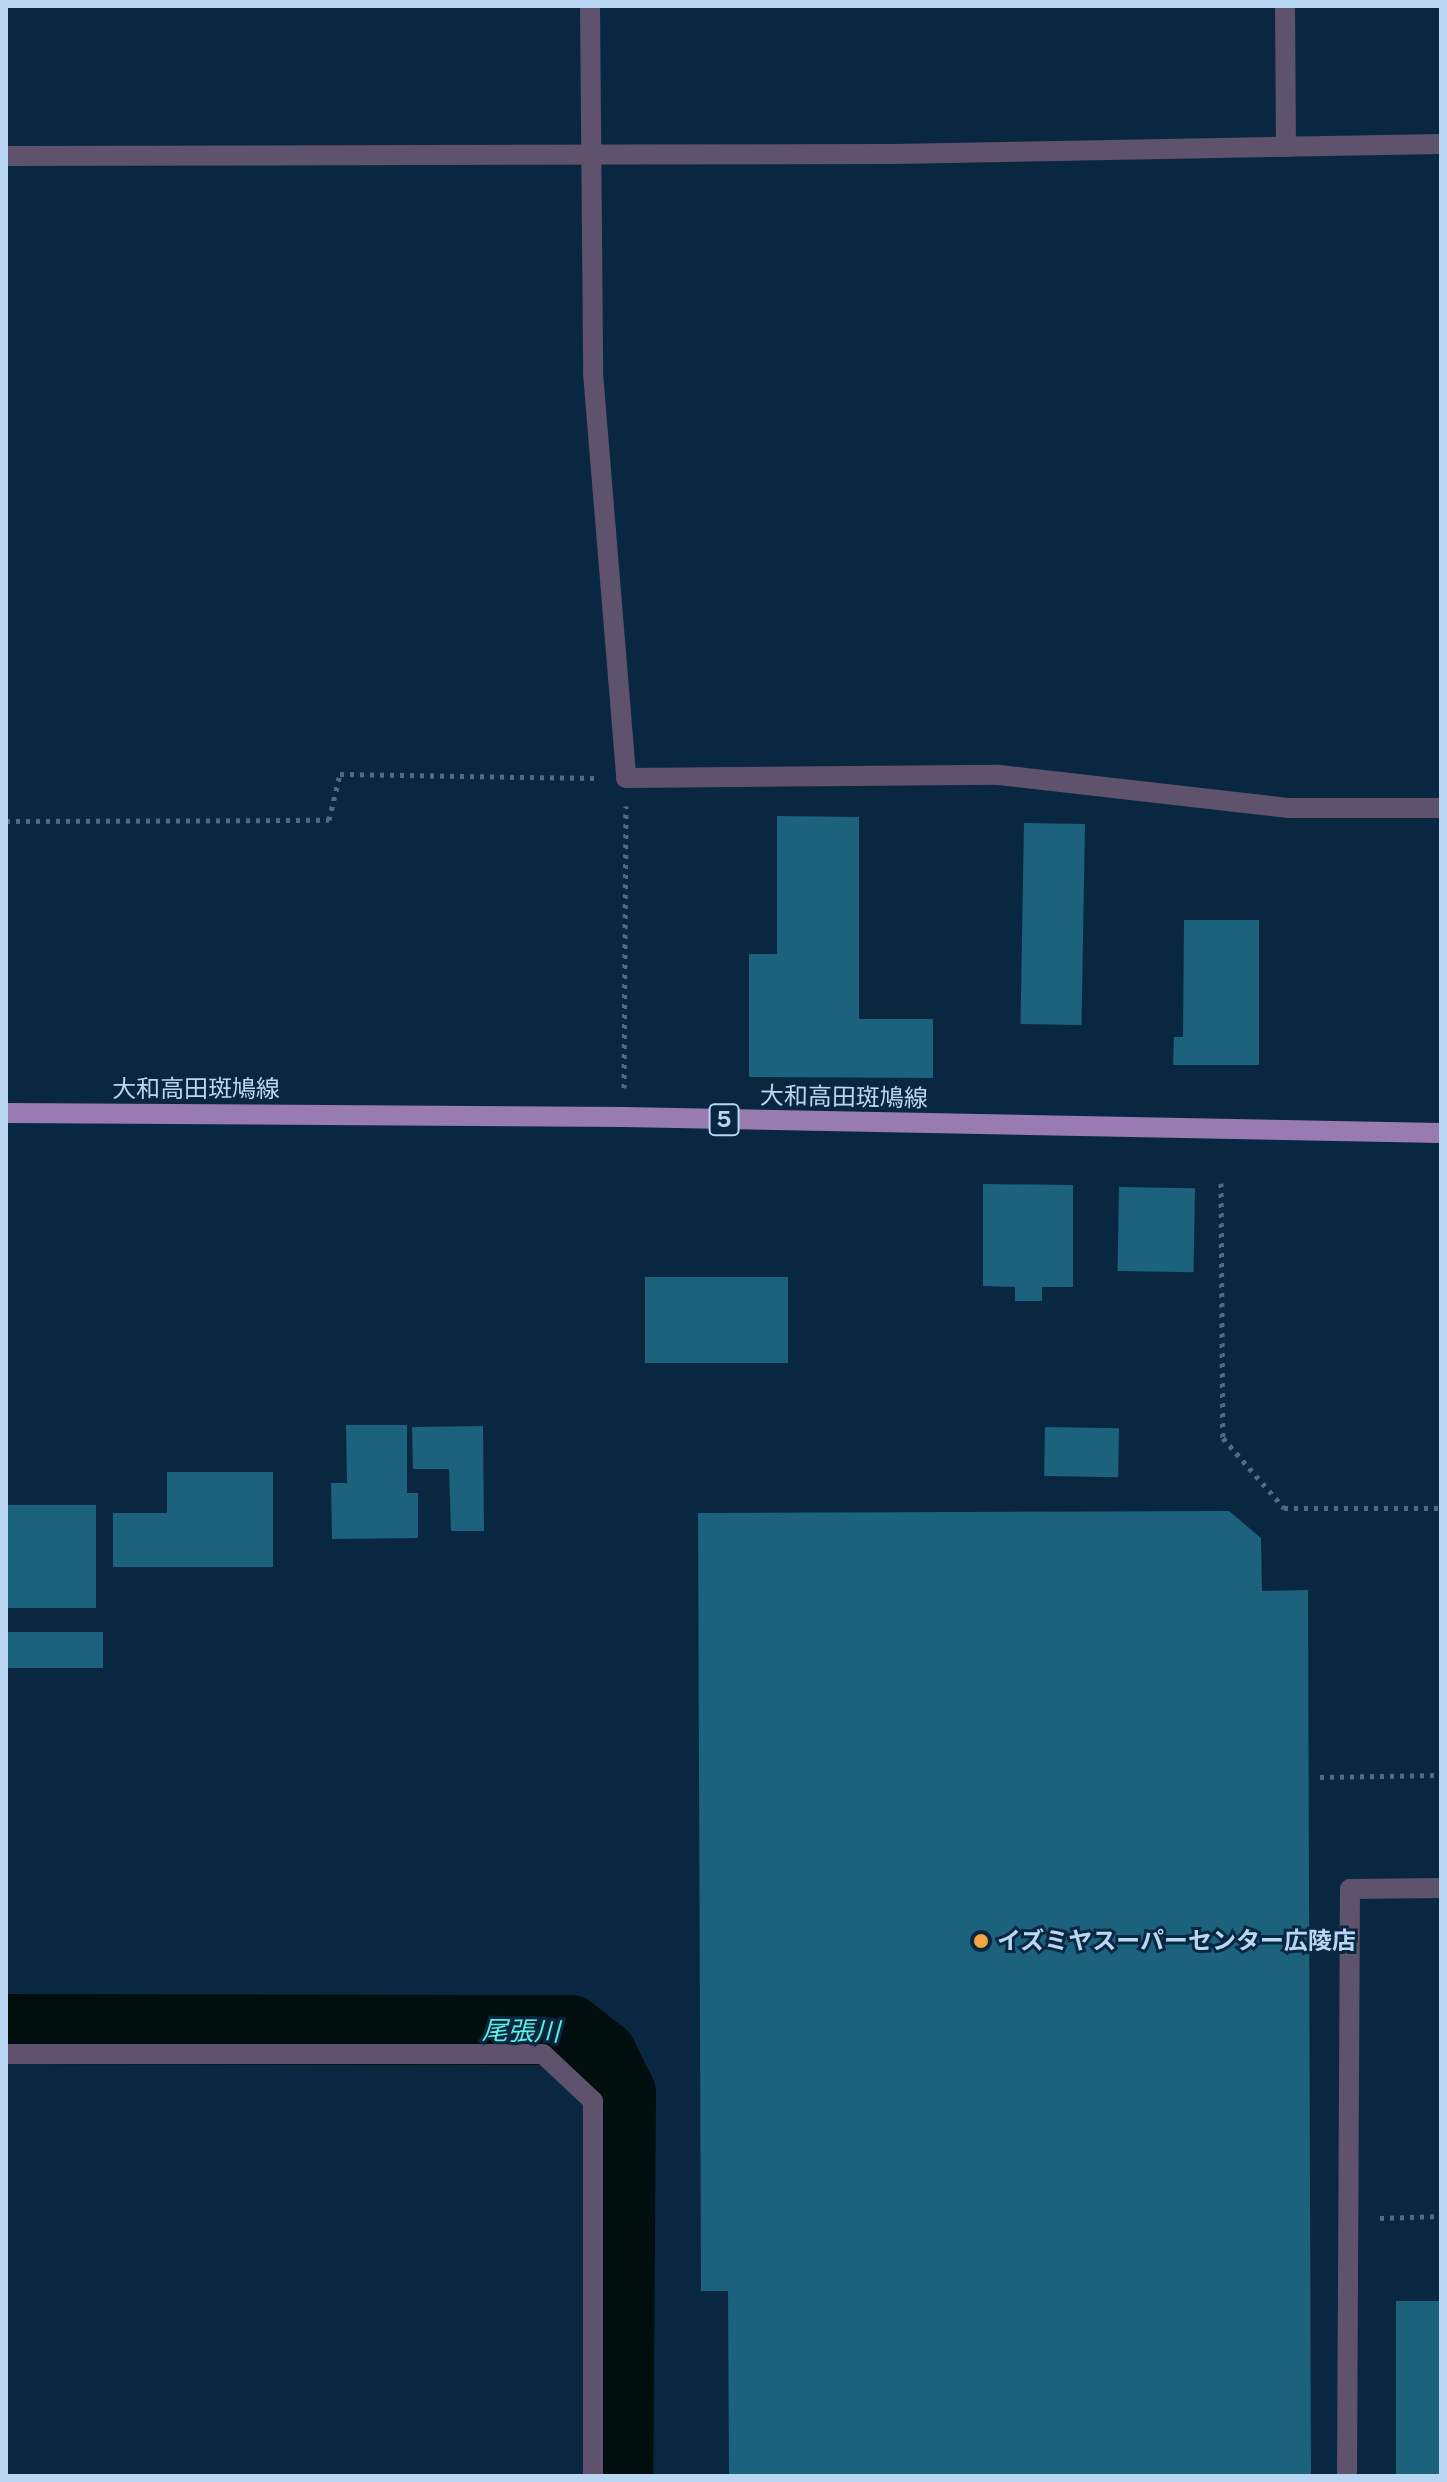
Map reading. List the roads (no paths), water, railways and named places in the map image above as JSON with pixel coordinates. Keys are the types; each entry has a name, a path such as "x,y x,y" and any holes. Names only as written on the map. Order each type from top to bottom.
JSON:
{"main road":[{"name":"大和高田斑鳩線","path":"6,1113 624,1117 1441,1133"}],"street":[{"path":"590,6 593,373 626,778 999,775 1287,808 1441,808"},
{"path":"1285,6 1286,147"},
{"path":"6,156 592,154 1441,144"},
{"path":"1347,2476 1350,1889 1441,1888"},
{"path":"6,2054 543,2054 593,2101 593,2476"}],"waterway":[{"name":"尾張川","path":"6,2029 570,2030 602,2055 621,2093 618,2476"}],"place":[{"name":"イズミヤスーパーセンター広陵店","path":"981,1941"}]}
